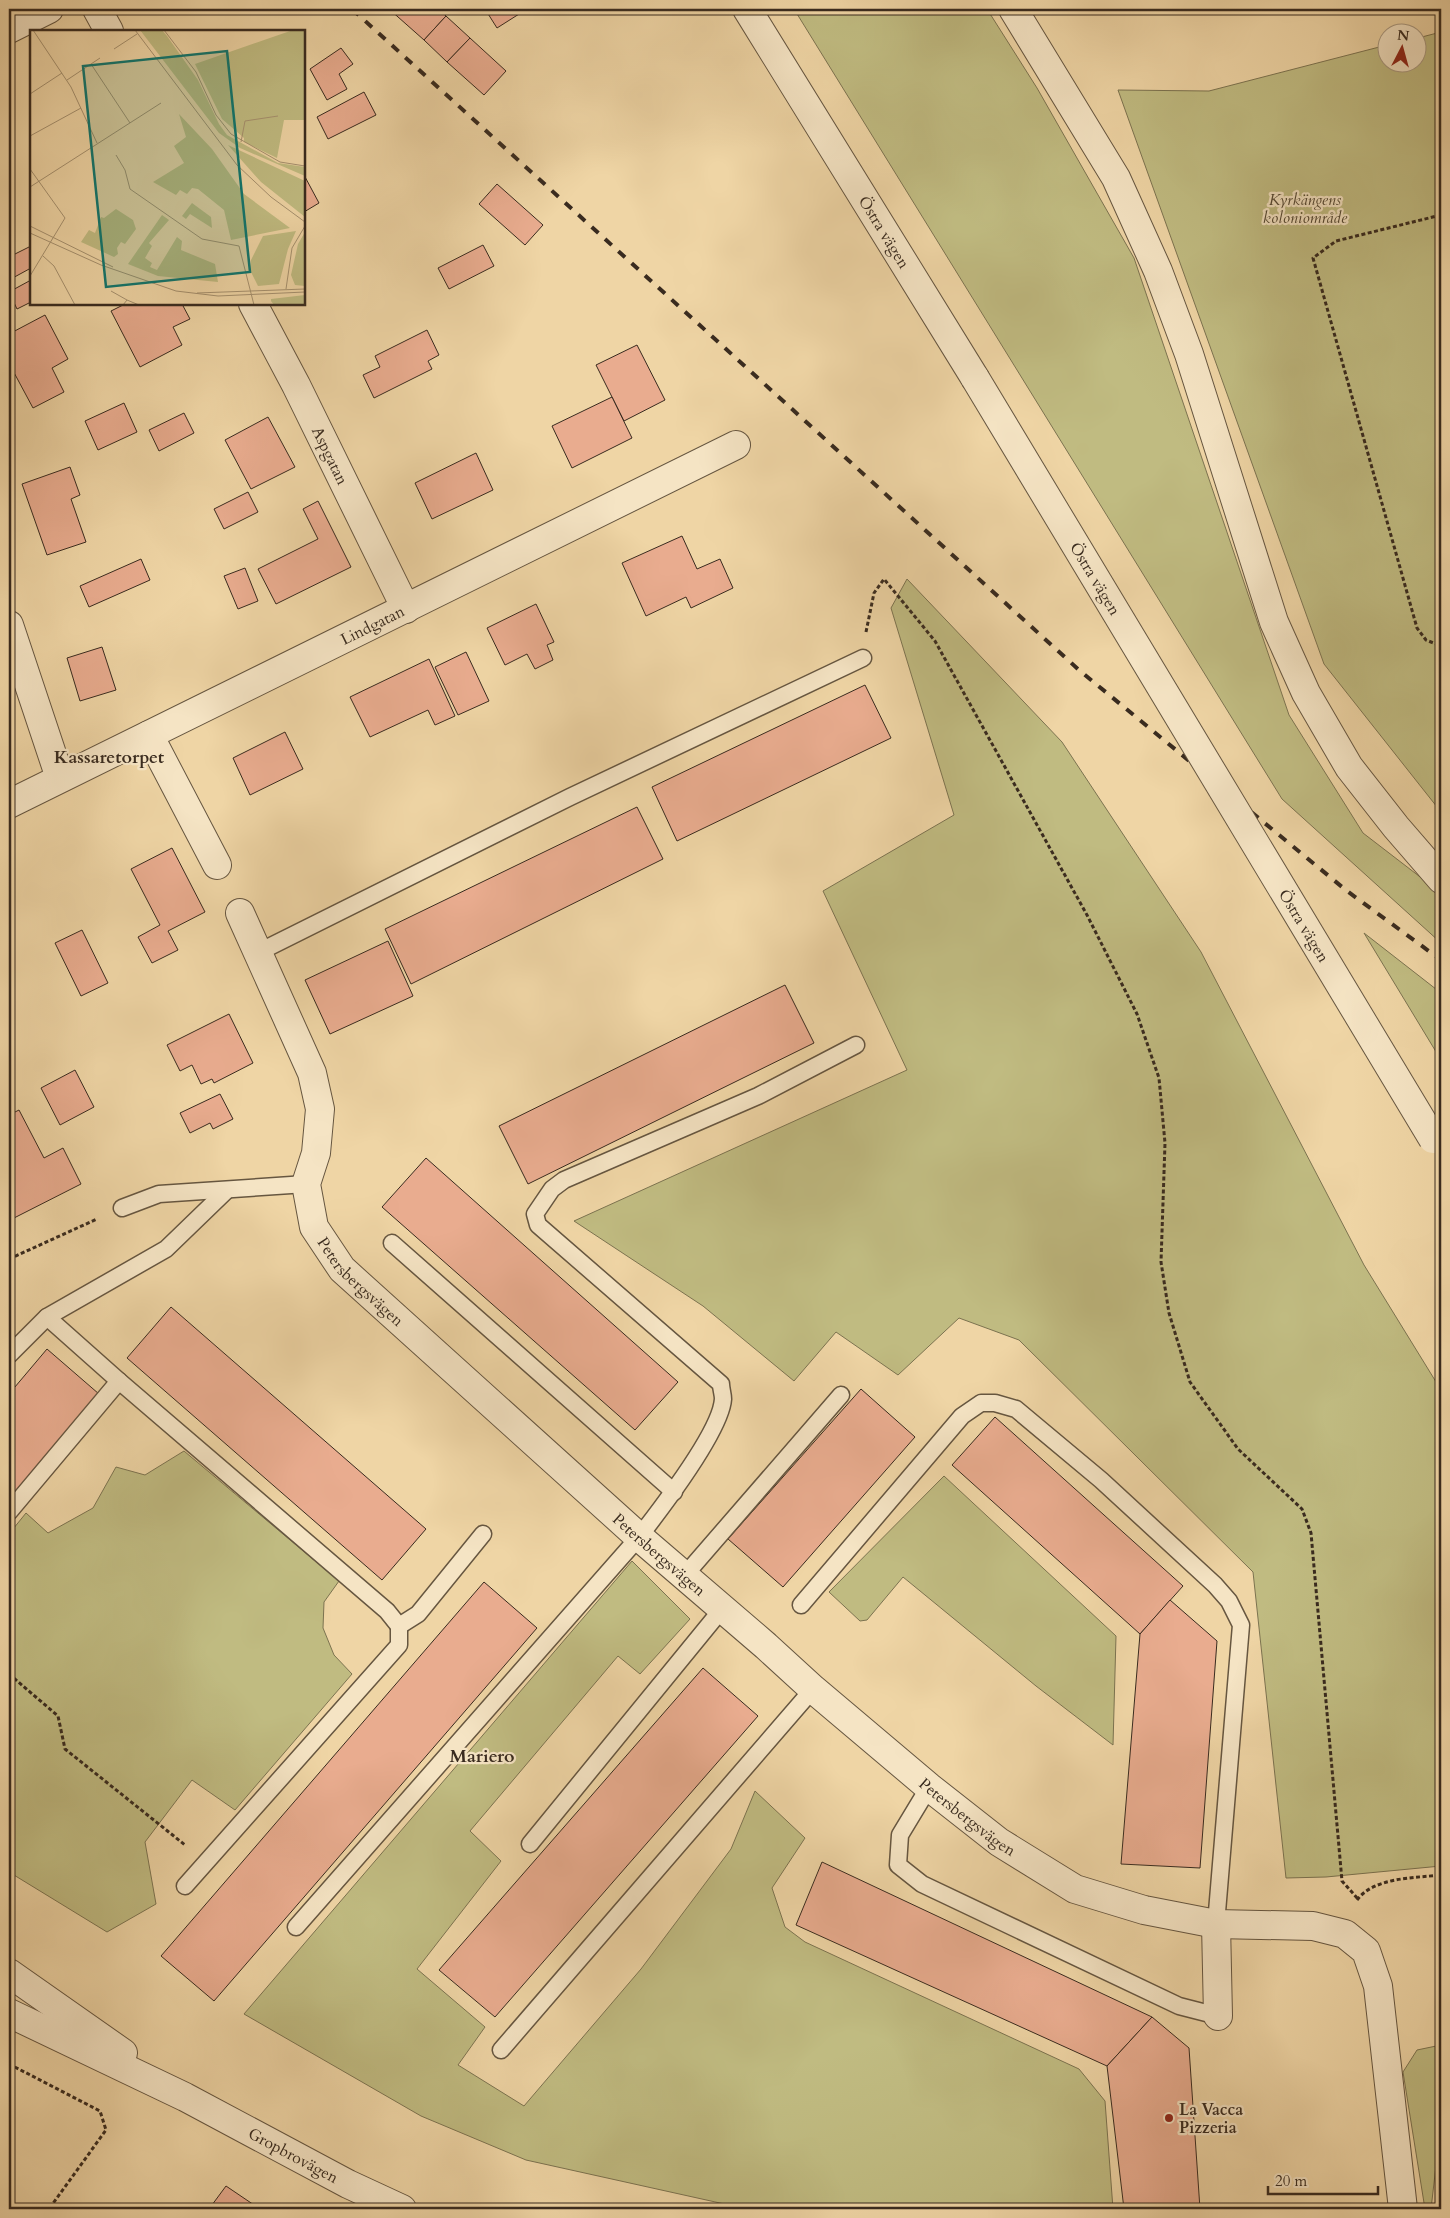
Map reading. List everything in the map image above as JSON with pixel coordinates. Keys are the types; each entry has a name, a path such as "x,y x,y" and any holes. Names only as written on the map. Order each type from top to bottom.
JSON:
{"street":[{"path":"9,29 49,9"},
{"path":"97,9 108,30"},
{"name":"Östra vägen","path":"747,9 975,378 1437,1144"},
{"path":"1013,9 1116,178 1158,271 1189,354 1274,622 1306,693 1349,767 1396,827 1441,878"},
{"name":"Aspgatan","path":"254,305 296,385 406,609"},
{"name":"Lindgatan","path":"9,804 736,445"},
{"path":"9,625 60,778"},
{"path":"149,735 217,865"},
{"name":"Petersbergsvägen","path":"240,914 259,952 312,1073 320,1109 316,1153 306,1184 314,1226 342,1269 639,1537 685,1575 813,1689 929,1787 999,1842 1075,1889 1144,1910 1216,1924 1313,1926 1345,1934"},
{"path":"1216,1924 1218,2016"},
{"path":"1345,1934 1366,1951 1378,1986 1403,2209"},
{"name":"Gropbrovägen","path":"9,1973 185,2097"},
{"name":"Gropbrovägen","path":"9,2013 185,2097 348,2184 402,2209"}],"lane":[{"path":"259,952 570,797 862,658"},
{"path":"296,1927 639,1537 674,1492 717,1420 722,1399 721,1384 538,1225 535,1214 552,1189 564,1180 758,1096 856,1045"},
{"path":"122,1208 159,1194 226,1191 306,1184"},
{"path":"9,1354 47,1317 166,1248 226,1191"},
{"path":"392,1243 674,1492"},
{"path":"47,1317 119,1382 386,1611 400,1626 399,1646 184,1886"},
{"path":"9,1512 119,1382"},
{"path":"685,1575 841,1395"},
{"path":"801,1605 962,1416 981,1403 994,1403 1016,1409 1101,1480 1215,1585 1229,1601 1241,1625 1216,1924"},
{"path":"400,1626 418,1614 483,1534"},
{"path":"530,1844 722,1609"},
{"path":"502,2050 813,1689"},
{"path":"929,1787 900,1835 898,1865 922,1884 1180,2006 1218,2016"}],"path":[{"path":"1441,214 1336,241 1313,258 1417,628 1426,640 1441,646"},
{"path":"862,658 874,593 884,579 939,650 1087,915 1137,1014 1159,1078 1165,1143 1161,1262 1168,1313 1190,1382 1238,1449 1302,1510 1311,1533 1342,1880 1358,1899"},
{"path":"9,1259 122,1208"},
{"path":"9,1674 58,1716 65,1749 206,1862"},
{"path":"1345,1934 1358,1899 1370,1888 1384,1883 1441,1875"},
{"path":"9,2064 100,2111 106,2130 49,2209"}],"green space":[{"path":"794,9 987,9 1037,88 1134,258 1289,715 1363,833 1441,893 1441,943 1282,799"},
{"name":"Kyrkängens koloniområde","path":"1441,32 1441,812 1324,664 1118,90 1209,91 1378,47 1378,72 1428,72 1428,35"},
{"path":"907,579 1062,742 1201,952 1364,1265 1441,1390 1441,1866 1326,1877 1286,1878 1253,1572 1019,1340 959,1318 898,1375 836,1332 794,1381 703,1306 574,1221 907,1070 823,891 954,815 891,608"},
{"path":"1364,933 1441,993 1441,1060"},
{"path":"184,1451 339,1581 324,1602 323,1628 334,1655 352,1674 235,1810 192,1780 145,1842 156,1904 107,1932 9,1872 9,1534 26,1513 48,1533 93,1508 116,1467 145,1475"},
{"path":"944,1476 1116,1636 1113,1745 1036,1686 903,1577 867,1620 860,1621 829,1592"},
{"path":"632,1561 690,1619 640,1674 618,1656 470,1831 501,1861 417,1969 485,2027 458,2065 524,2106 641,1969 731,1849 755,1791 805,1838 772,1888 785,1927 805,1942 1079,2069 1105,2101 1113,2209 747,2209 526,2160 421,2116 244,2014"},
{"path":"1441,2045 1441,2122 1431,2209 1425,2209 1403,2072 1417,2050"}],"building":[{"path":"389,9 438,9 446,16 424,40"},
{"path":"485,9 527,9 497,28"},
{"path":"446,16 470,38 447,62 424,40"},
{"path":"470,38 506,71 484,95 447,62"},
{"path":"341,48 353,64 339,74 347,89 327,100 310,69"},
{"path":"364,92 376,115 328,139 317,117"},
{"path":"305,177 319,203 305,211"},
{"path":"497,184 543,225 525,245 479,204"},
{"path":"483,245 494,266 449,289 438,268"},
{"path":"30,246 30,269 9,280 9,257"},
{"path":"30,281 30,302 17,309 9,292"},
{"path":"123,305 183,305 190,319 173,327 182,345 140,367 111,311"},
{"path":"45,315 68,359 52,368 64,392 33,408 11,367 9,369 9,334"},
{"path":"427,330 439,355 428,361 432,369 374,398 363,375 380,367 375,356"},
{"path":"637,345 665,400 624,421 596,365"},
{"path":"612,397 632,438 572,468 552,426"},
{"path":"124,403 137,432 98,450 85,421"},
{"path":"184,413 194,433 159,451 149,430"},
{"path":"268,417 295,467 251,489 225,440"},
{"path":"476,453 493,490 432,519 415,483"},
{"path":"70,467 80,495 71,499 86,542 47,555 22,484"},
{"path":"248,492 258,512 224,529 214,509"},
{"path":"318,501 351,567 276,604 258,569 318,539 303,509"},
{"path":"682,536 697,569 720,559 733,588 691,608 686,597 646,616 622,563"},
{"path":"141,559 150,580 89,607 80,586"},
{"path":"245,568 258,601 238,609 224,576"},
{"path":"536,604 554,642 547,645 553,660 535,669 527,654 505,665 487,628"},
{"path":"102,647 116,690 80,701 67,658"},
{"path":"466,652 489,701 458,715 435,667"},
{"path":"429,659 455,716 435,725 428,710 370,737 350,697"},
{"path":"865,685 891,738 677,841 652,787"},
{"path":"285,732 303,769 250,795 233,758"},
{"path":"637,807 663,859 411,984 385,929"},
{"path":"172,848 205,912 168,931 178,950 152,963 138,937 160,925 131,869"},
{"path":"82,930 108,983 81,996 55,943"},
{"path":"388,941 413,996 330,1034 305,980"},
{"path":"785,985 814,1043 528,1184 499,1126"},
{"path":"229,1014 253,1063 214,1083 212,1079 201,1084 192,1065 180,1071 167,1045"},
{"path":"75,1070 94,1107 60,1125 41,1088"},
{"path":"220,1094 233,1119 213,1129 210,1123 190,1133 180,1113"},
{"path":"19,1110 44,1158 63,1148 81,1184 14,1218 9,1207 9,1115"},
{"path":"426,1158 678,1382 635,1430 382,1207"},
{"path":"171,1307 426,1529 382,1580 127,1358"},
{"path":"47,1349 99,1394 9,1500 9,1394"},
{"path":"861,1389 915,1437 783,1587 728,1539"},
{"path":"995,1417 1183,1586 1140,1634 952,1465"},
{"path":"484,1582 537,1628 214,2001 161,1956"},
{"path":"1170,1600 1217,1641 1200,1868 1121,1864 1140,1634"},
{"path":"703,1668 758,1716 495,2017 439,1970"},
{"path":"822,1862 1152,2017 1107,2066 796,1925"},
{"path":"1152,2017 1189,2048 1200,2209 1124,2209 1107,2066"},
{"path":"226,2186 260,2209 209,2209"}],"railway":[{"path":"352,9 1079,670 1347,891 1441,960"}],"place":[{"name":"La Vacca Pizzeria","path":"1169,2118"}],"district":[{"name":"Kassaretorpet","path":"109,757"},
{"name":"Mariero","path":"482,1756"}]}
